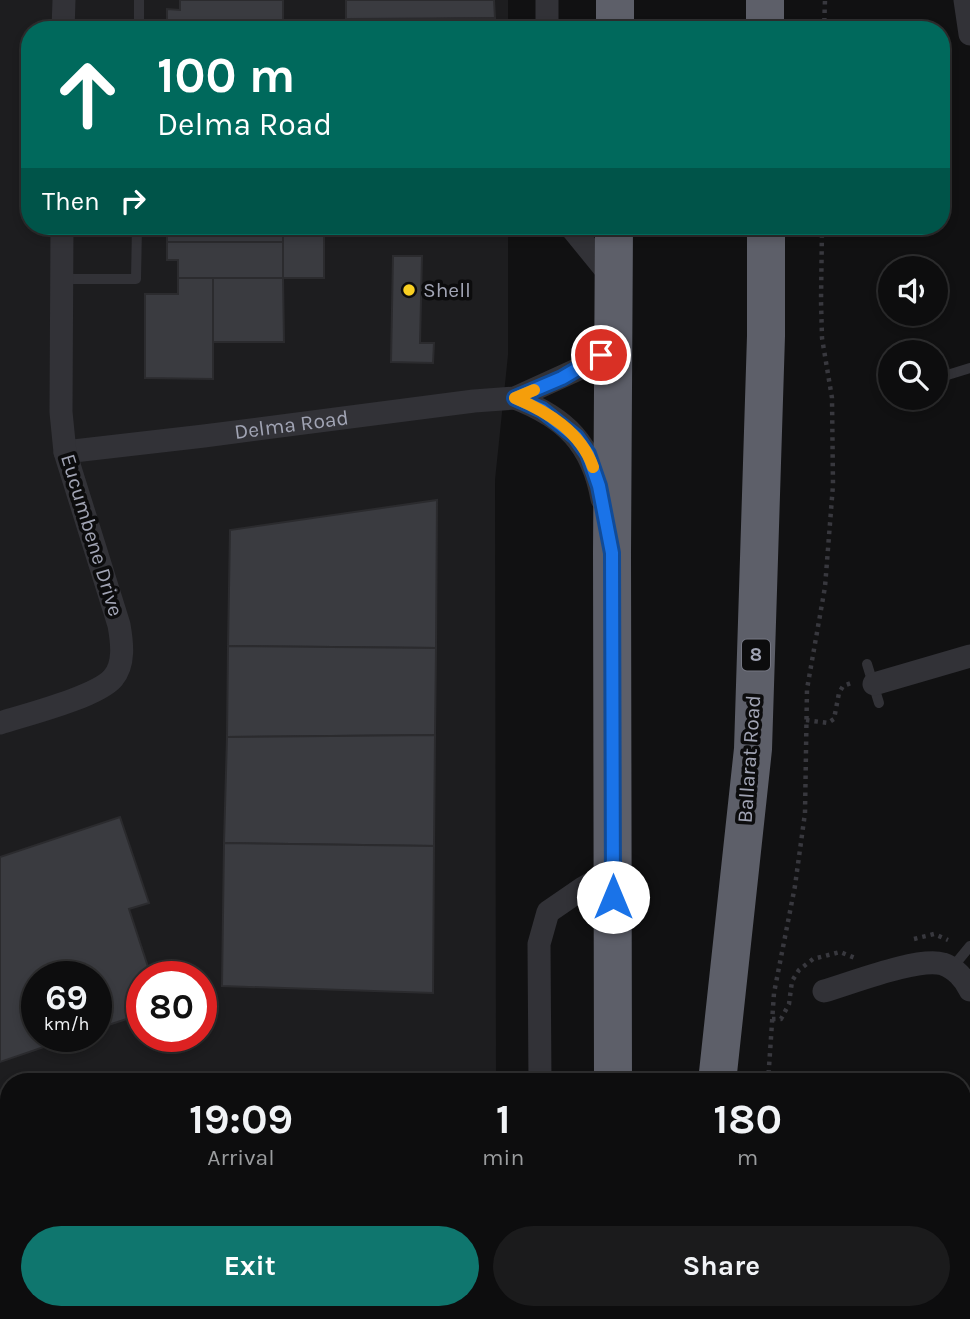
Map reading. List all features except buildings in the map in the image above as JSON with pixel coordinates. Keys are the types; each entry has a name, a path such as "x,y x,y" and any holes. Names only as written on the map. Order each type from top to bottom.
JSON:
{"highway":[{"path":"615,0 615,21"},
{"path":"765,0 765,21"},
{"path":"613,1073 614,235"},
{"name":"Ballarat Road","path":"718,1073 753,749 766,336 766,235"}],"street":[{"path":"63,21 64,0"},
{"path":"547,0 547,21"},
{"path":"965,0 970,34"},
{"name":"Eucumbene Drive","path":"0,723 98,689 113,678 121,663 123,644 114,604 65,452 61,412 62,235"},
{"path":"576,235 614,280"},
{"name":"Delma Road","path":"65,452 515,398 583,367 613,346"},
{"name":"Delma Road","path":"515,398 542,410 561,423 576,437 588,454 599,486 612,553"},
{"path":"873,684 970,656"},
{"path":"540,1073 539,944 548,912 613,871"},
{"path":"824,991 909,965 931,962 952,968 967,983 970,990"}],"lane":[{"path":"139,0 139,21"},
{"path":"62,279 136,279 137,235"},
{"path":"948,375 970,368"},
{"path":"952,968 970,946"}],"path":[{"path":"824,21 825,0"},
{"path":"769,1073 774,993 795,887 805,813 807,689 825,587 833,485 832,398 822,338 822,235"},
{"path":"806,720 828,723 834,719 839,692 843,686 854,682 873,684"}],"shaded area":[{"path":"0,0 508,0 508,21 21,21 21,235 508,235 508,355 495,480 496,1073 0,1073"}],"slow traffic":[{"path":"534,390 515,398 542,410 561,423 576,437 593,467"}],"place":[{"name":"Shell","path":"409,290"}],"route":[{"path":"601,355 562,378 515,398 542,410 576,437 588,454 599,486 612,553 613,897"}]}
